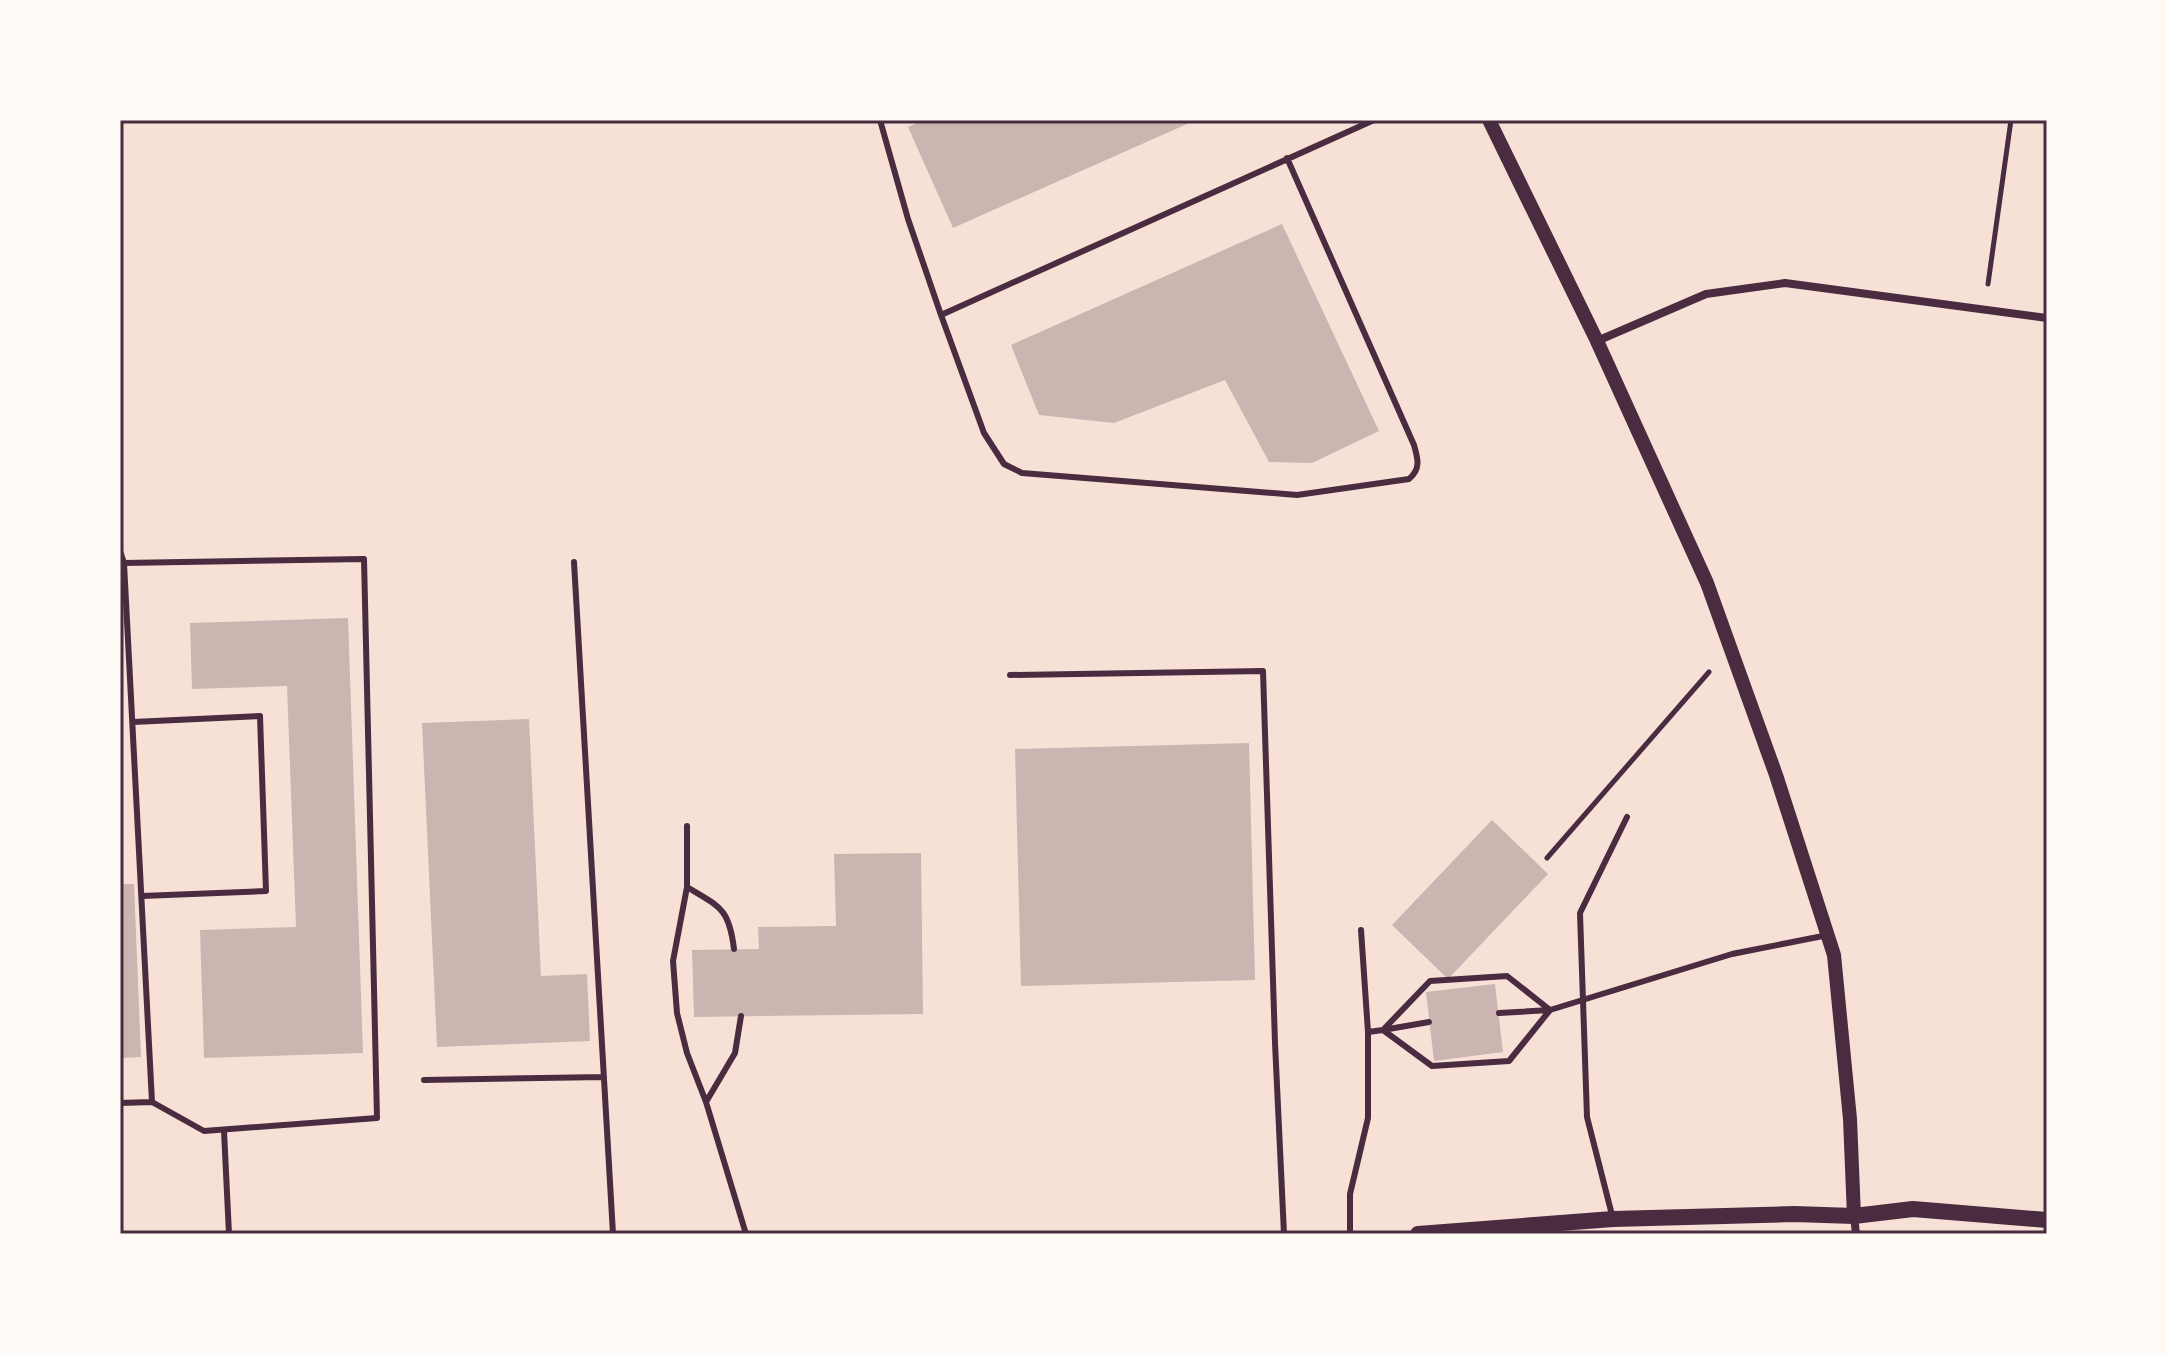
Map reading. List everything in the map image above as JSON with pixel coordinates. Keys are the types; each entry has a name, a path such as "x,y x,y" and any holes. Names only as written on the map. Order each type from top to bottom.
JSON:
{"main road":[{"path":"1418,1234 1613,1219 1794,1214 1854,1216 1913,1209 2047,1220"}],"street":[{"path":"1489,120 1597,341 1707,583 1776,775 1834,955 1850,1119 1856,1234"},
{"path":"1597,341 1706,294 1785,283 2047,318"}],"lane":[{"path":"880,120 908,219 941,315 984,433 1004,464 1022,473 1297,495 1409,479 1416,473 1419,461 1414,445 1287,158"},
{"path":"941,315 1374,120"},
{"path":"120,551 124,563 152,1102"},
{"path":"120,1103 152,1102 204,1131 377,1118 364,559 124,563"},
{"path":"574,562 613,1234"},
{"path":"1010,675 1263,671 1284,1234"},
{"path":"133,722 260,716 266,891 142,896"},
{"path":"1613,1219 1587,1117 1580,913 1627,817"},
{"path":"687,826 687,887 673,961 677,1013 746,1234"},
{"path":"687,887 723,909 732,929 734,949"},
{"path":"1350,1234 1350,1194 1368,1118 1368,1032 1361,930"},
{"path":"1499,1013 1550,1010 1732,954 1828,935"},
{"path":"1383,1030 1430,981 1507,976 1550,1010"},
{"path":"1383,1030 1432,1066 1509,1061 1550,1010"},
{"path":"706,1102 735,1053 741,1016"},
{"path":"1368,1032 1429,1022"},
{"path":"424,1080 604,1077"},
{"path":"224,1131 229,1234"}],"path":[{"path":"1984,309 2011,120"},
{"path":"1547,858 1729,649"}],"building":[{"path":"923,120 1196,120 953,228 908,127"},
{"path":"1282,224 1379,431 1312,463 1269,462 1225,380 1114,423 1039,415 1011,345"},
{"path":"348,618 363,1053 204,1058 200,930 296,927 287,686 192,689 190,623"},
{"path":"529,719 541,976 587,974 590,1041 437,1047 422,723"},
{"path":"1249,743 1255,980 1021,986 1015,749"},
{"path":"1492,820 1548,874 1448,979 1392,925"},
{"path":"921,853 923,1014 694,1017 692,950 759,949 758,927 836,926 834,854"},
{"path":"120,884 134,884 141,1057 120,1058"},
{"path":"1495,984 1503,1052 1434,1061 1426,992"}]}
